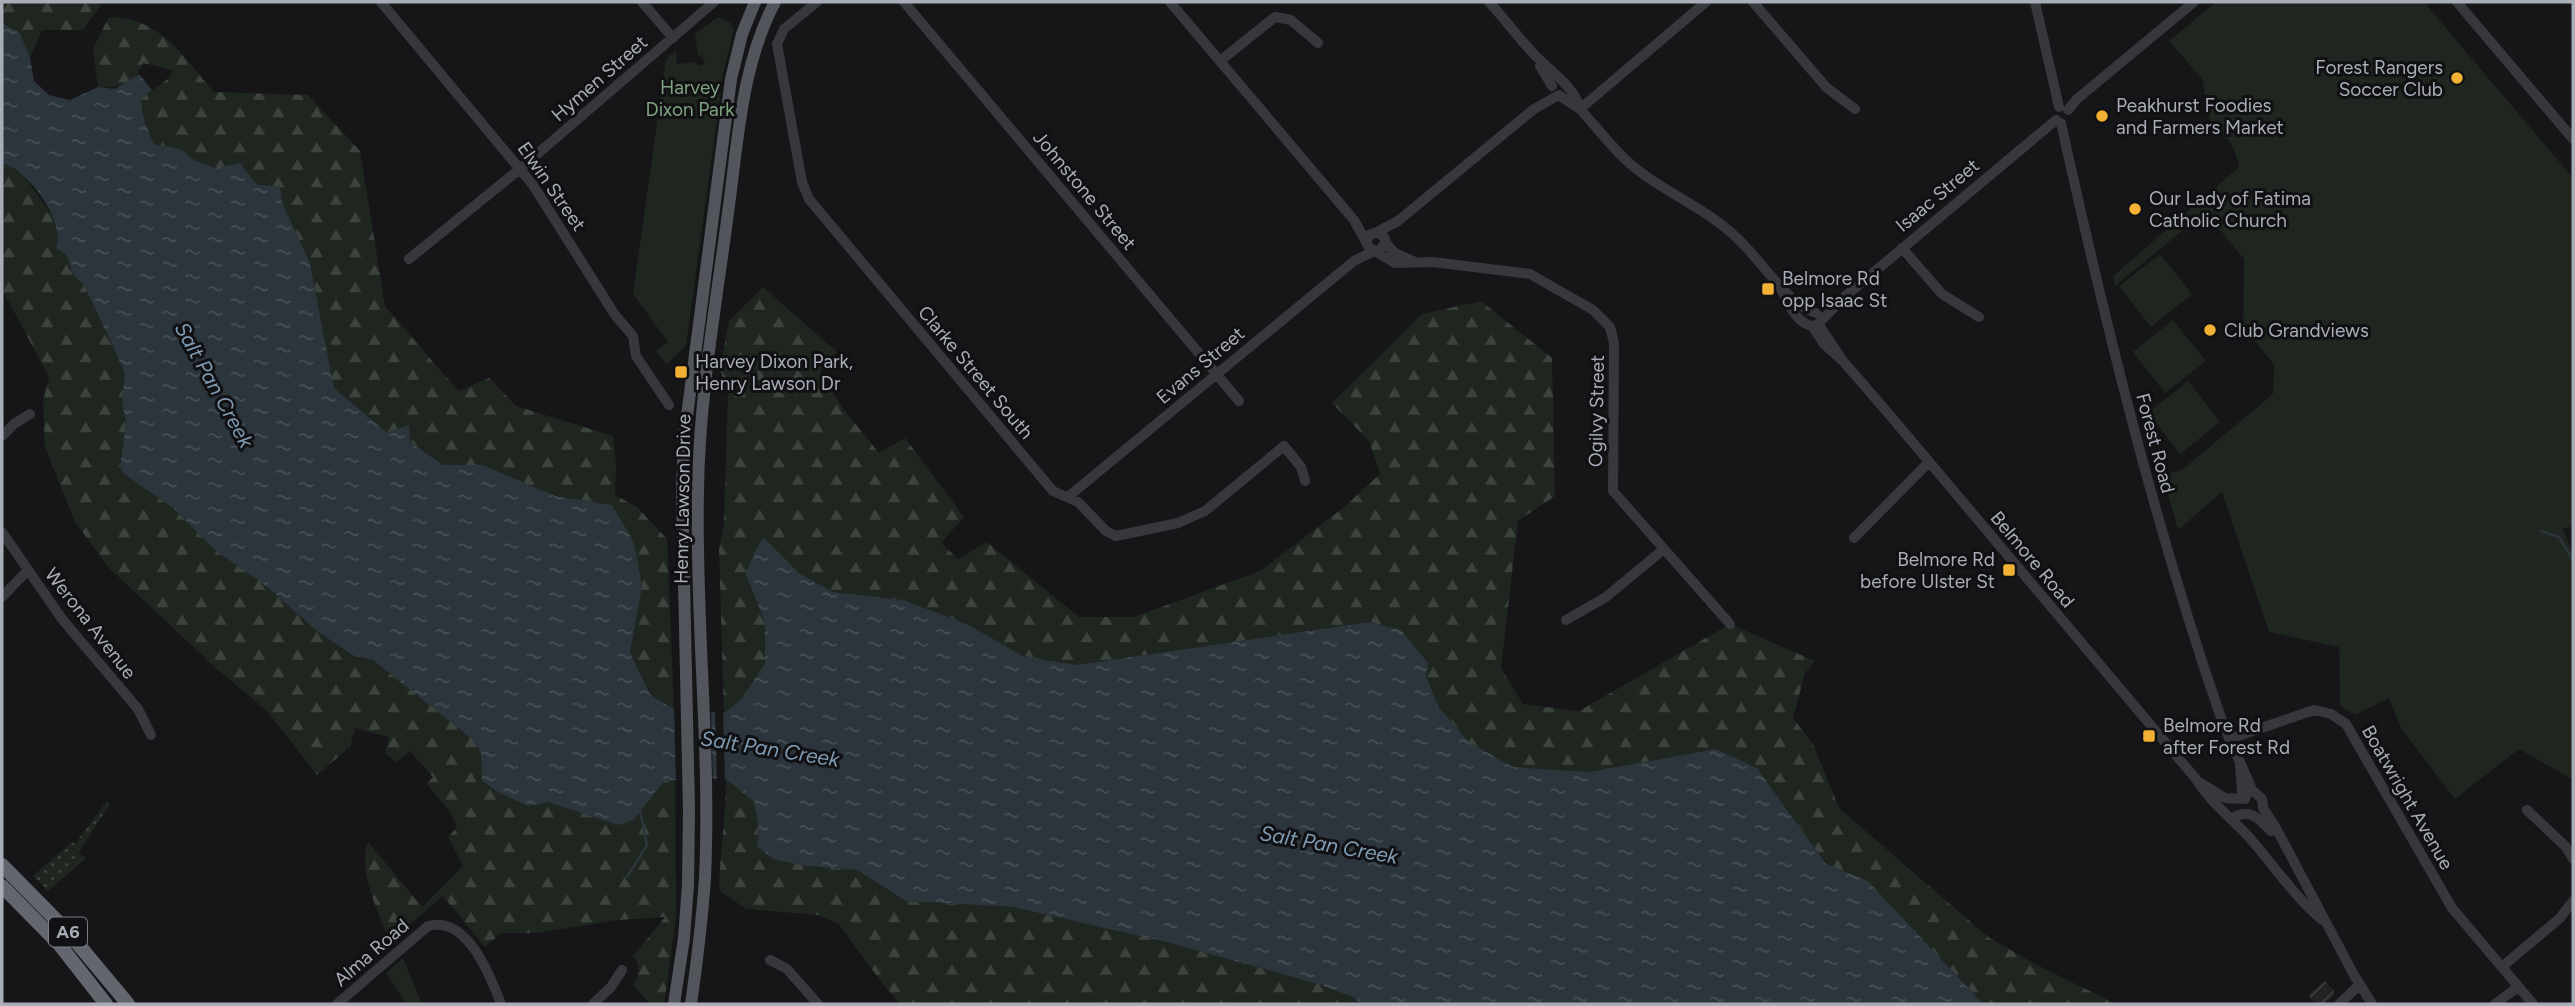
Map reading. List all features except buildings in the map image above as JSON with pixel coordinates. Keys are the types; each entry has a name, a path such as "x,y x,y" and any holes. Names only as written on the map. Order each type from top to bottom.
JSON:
{"highway":[{"name":"A6","path":"2,864 76,940 128,1004"},
{"name":"A6","path":"2,886 60,944 106,1004"}],"main road":[{"name":"Henry Lawson Drive","path":"674,1004 685,925 689,810 683,455 699,314 734,63 755,2"},
{"name":"Henry Lawson Drive","path":"691,1004 700,942 705,876 698,551 699,458 713,324 750,67 760,34 775,2"}],"street":[{"name":"Elwin Street","path":"381,2 521,168 620,323 633,336 636,356 669,405"},
{"path":"642,2 673,38"},
{"name":"Hymen Street","path":"409,259 521,168 714,2"},
{"name":"Clarke Street South","path":"817,2 784,29 777,44 804,190 832,228 1049,486 1084,507 1106,531 1121,536 1192,519 1284,446 1301,467 1305,481"},
{"name":"Johnstone Street","path":"904,2 1239,401"},
{"path":"1170,2 1354,220 1360,233 1371,237 1382,234 1386,242 1381,250 1370,249 1371,237"},
{"name":"Belmore Road","path":"1489,2 1531,50 1558,89 1578,102 1580,109 1631,165 1731,231 1815,321 1839,351 1843,361 2196,779 2210,800 2231,819 2309,909 2327,923"},
{"path":"1580,109 1706,2"},
{"path":"1754,2 1827,88 1855,109"},
{"path":"2035,2 2063,108 2069,117 2058,122"},
{"path":"2063,108 2194,2"},
{"path":"2457,2 2573,139"},
{"path":"1220,61 1275,17 1291,20 1318,43"},
{"name":"Evans Street","path":"1354,261 1371,237 1398,221 1558,89"},
{"name":"Isaac Street","path":"1815,321 2058,122"},
{"name":"Forest Road","path":"2058,122 2131,422 2173,567 2229,739 2240,764 2248,797"},
{"name":"Evans Street","path":"1386,242 1398,221"},
{"name":"Ogilvy Street","path":"1386,242 1395,253 1414,261"},
{"path":"1902,248 1942,294 1979,317"},
{"name":"Evans Street","path":"1069,496 1354,261 1375,251"},
{"name":"Ogilvy Street","path":"1375,251 1395,263 1414,261 1530,274 1569,294 1605,321 1615,343 1614,491 1730,624"},
{"path":"2,436 30,414"},
{"path":"1854,538 1929,462"},
{"name":"Werona Avenue","path":"2,532 62,619 138,709 151,736"},
{"path":"1566,620 1606,597 1664,549"},
{"path":"2,597 28,570"},
{"name":"Boatwright Avenue","path":"2229,739 2314,710 2331,714 2346,724 2452,908 2533,1004"},
{"name":"Belmore Road","path":"2196,779 2225,798 2248,797"},
{"path":"2282,841 2243,805 2248,797 2262,799 2263,808 2282,841 2327,923 2359,985 2372,1004"},
{"path":"2231,819 2238,814 2259,813 2263,808"},
{"path":"2526,810 2566,847 2573,859"},
{"path":"2503,966 2560,918 2573,901"},
{"name":"Alma Road","path":"337,1004 428,926 438,923 451,926 466,940 487,968 501,1004"},
{"path":"770,960 787,969 818,1004"},
{"path":"593,1004 611,987 622,971"},
{"path":"2339,1004 2359,985"},
{"path":"2495,1004 2518,986"}],"shaded area":[{"path":"2325,981 2334,991 2333,996 2324,1004 2316,1004 2308,995"}],"green space":[{"path":"2,2 102,4 83,30 42,30 30,58 20,33 2,23"},
{"path":"2216,2 2424,2 2573,178 2573,526 2563,529 2573,554 2573,780 2519,749 2455,799 2401,728 2389,698 2355,715 2340,706 2339,647 2269,632 2222,492 2178,530 2163,476 2183,469 2273,394 2274,365 2243,326 2244,259 2205,212 2115,286 2113,276 2239,167 2230,143 2211,126 2202,79 2169,41"},
{"path":"109,17 143,24 157,32 181,53 214,92 308,95 360,151 385,306 458,391 489,378 516,406 613,436 615,495 637,507 667,539 674,709 652,695 630,653 642,586 612,505 555,496 483,465 444,465 410,442 387,433 334,388 310,263 282,202 280,187 257,185 240,163 215,168 194,160 180,150 154,144 145,123 140,99 169,78 173,70 143,63 131,80 112,87 98,87 93,48"},
{"name":"Harvey Dixon Park","path":"718,17 734,28 723,74 686,346 666,365 656,351 668,342 633,294 666,59 676,51 677,64 695,62 698,66 705,63 702,55 698,57 695,34"},
{"path":"2,163 9,165 27,180 55,220 58,242 68,258 73,274 84,285 125,374 122,401 126,423 120,465 124,474 173,508 215,550 266,586 317,631 354,656 373,660 473,739 481,752 483,781 528,806 548,802 618,825 664,781 675,780 676,918 664,1004 650,1004 633,985 639,970 633,956 665,917 617,920 537,933 501,933 485,947 443,896 390,941 367,879 365,853 368,842 422,907 463,866 448,837 457,827 450,812 427,784 433,777 410,751 397,762 385,753 389,737 355,728 350,747 317,775 267,711 217,669 109,568 75,522 45,447 43,401 49,377 2,289"},
{"path":"2160,254 2192,294 2151,327 2119,286"},
{"path":"763,287 837,352 820,371 841,406 879,453 905,438 964,517 941,543 958,559 987,542 1079,617 1134,617 1260,571 1343,508 1380,474 1369,441 1332,403 1422,314 1481,301 1552,358 1555,496 1518,521 1501,668 1523,704 1579,711 1730,624 1815,661 1805,673 1793,718 1813,744 1839,808 1988,937 2035,964 2116,1004 1983,1004 1868,881 1826,864 1757,768 1716,749 1589,772 1513,767 1469,742 1438,706 1426,675 1401,630 1369,622 1077,665 1023,656 969,625 904,600 833,592 799,573 763,538 745,573 765,622 765,663 742,698 724,713 719,549 724,523 728,394 720,369 729,321"},
{"path":"2173,320 2206,361 2165,393 2133,352"},
{"path":"2188,381 2220,422 2180,454 2148,413"},
{"path":"726,779 754,802 759,828 757,846 806,866 857,870 906,901 1013,907 1170,943 1321,985 1355,998 1360,1004 900,1004 838,923 818,915 746,909 719,890"},
{"path":"107,801 110,804 78,853 86,858 48,891 33,876 72,842 75,844"},
{"path":"403,958 422,1004 406,1004 386,973"}],"water":[{"name":"Salt Pan Creek","path":"2,23 20,33 30,58 34,81 49,95 70,100 98,87 115,89 139,74 152,90 140,99 145,123 154,144 180,149 194,160 215,168 240,163 257,185 280,186 282,202 310,263 334,388 386,432 409,425 410,442 443,465 483,465 555,496 612,505 634,543 642,586 630,653 651,695 674,709 724,713 742,698 765,663 765,622 745,573 763,537 799,573 833,592 904,600 969,625 1023,656 1077,665 1369,622 1401,630 1428,663 1426,675 1438,706 1469,742 1513,767 1589,772 1716,749 1757,768 1826,864 1868,881 1983,1004 1360,1004 1355,998 1321,985 1170,943 1013,907 906,901 857,870 806,866 773,859 757,846 759,828 754,802 726,779 664,781 633,820 618,825 548,802 528,806 498,792 482,781 481,752 472,739 373,660 354,656 317,631 266,586 215,550 173,508 124,474 120,466 126,423 122,401 125,374 84,285 73,275 68,258 56,248 58,237 50,211 23,175 2,163"}],"pier":[{"path":"674,704 711,708 713,782 676,784"},
{"path":"715,709 723,709 725,783 717,782"}],"waterway":[{"path":"2541,531 2559,537 2573,560"},
{"path":"627,877 647,845 640,810"}],"place":[{"name":"Forest Rangers Soccer Club","path":"2457,78"},
{"name":"Peakhurst Foodies and Farmers Market","path":"2102,116"},
{"name":"Our Lady of Fatima Catholic Church","path":"2135,209"},
{"name":"Belmore Rd opp Isaac St","path":"1768,289"},
{"name":"Club Grandviews","path":"2210,330"},
{"name":"Harvey Dixon Park, Henry Lawson Dr","path":"681,372"},
{"name":"Belmore Rd before Ulster St","path":"2009,570"},
{"name":"Belmore Rd after Forest Rd","path":"2149,736"}]}
